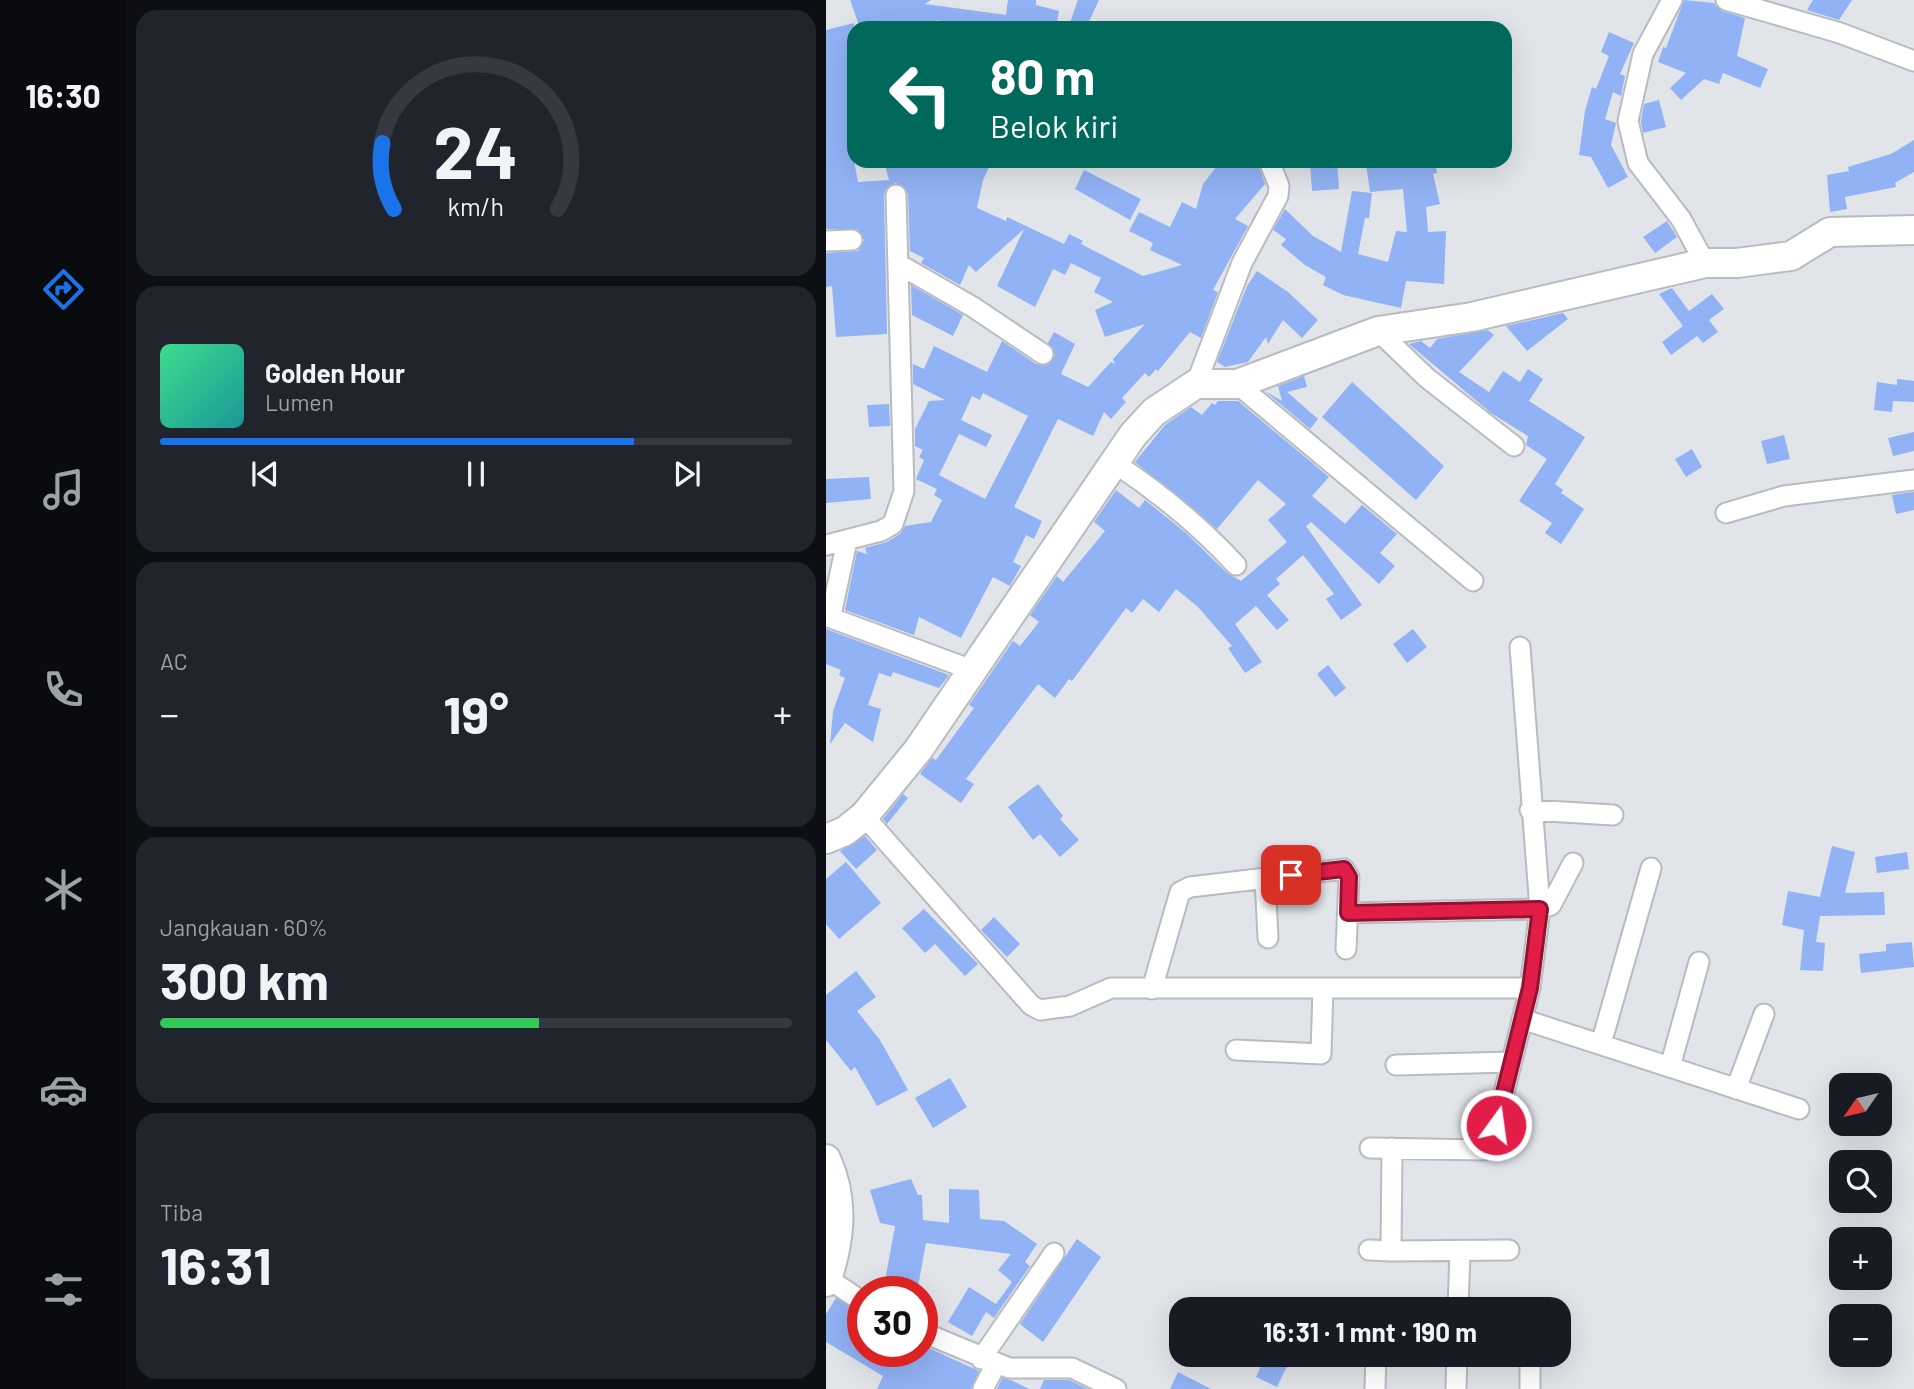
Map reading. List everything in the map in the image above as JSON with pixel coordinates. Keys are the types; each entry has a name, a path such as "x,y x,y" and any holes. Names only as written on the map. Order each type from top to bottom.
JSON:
{"street":[{"path":"1672,0 1643,54 1628,121 1638,163 1681,219 1705,263"},
{"path":"1726,0 1839,33 1914,61"},
{"path":"1196,384 1242,263 1278,196 1279,186 1272,168"},
{"path":"826,545 881,531 893,524 904,491 900,265 896,195"},
{"path":"826,839 845,831 864,816 918,750 1116,464 1133,435 1154,412 1196,384 1237,384 1378,331 1472,317 1705,263 1737,263 1791,256 1830,232 1914,230"},
{"path":"826,241 852,240"},
{"path":"900,265 973,307 1043,354"},
{"path":"1378,331 1427,378 1514,446"},
{"path":"1237,384 1473,582"},
{"path":"1116,464 1158,492 1205,532 1236,565"},
{"path":"1726,513 1784,496 1914,480"},
{"path":"847,541 828,615 972,670"},
{"path":"1370,1148 1488,1149 1491,1145 1530,988 1540,909 1530,810 1520,647"},
{"path":"1530,810 1613,815"},
{"path":"864,816 1031,1005 1040,1010 1070,1006 1111,988 1530,988"},
{"path":"1348,913 1540,909 1551,905 1573,863"},
{"path":"1601,1044 1651,868"},
{"path":"1152,989 1180,892 1190,887 1344,869 1349,877 1346,949"},
{"path":"1265,878 1268,938"},
{"path":"1670,1067 1699,962"},
{"path":"1236,1050 1321,1054 1323,988"},
{"path":"1736,1089 1763,1014"},
{"path":"1522,1019 1799,1109"},
{"path":"1396,1065 1511,1062"},
{"path":"1391,1251 1392,1148"},
{"path":"826,1160 837,1190 839,1217 839,1237 827,1280 847,1292"},
{"path":"1369,1250 1509,1250"},
{"path":"1458,1297 1460,1251"},
{"path":"983,1389 989,1362 1054,1253"},
{"path":"938,1339 989,1362 1017,1370 1072,1368 1116,1389"},
{"path":"1376,1367 1376,1389"},
{"path":"1456,1389 1457,1367"},
{"path":"1530,1367 1530,1389"}],"building":[{"path":"850,0 931,0 925,4 1006,15 1008,0 1036,0 1036,5 1059,11 1057,21 858,21"},
{"path":"1078,0 1099,0 1089,21 1070,21"},
{"path":"1684,0 1714,3 1722,11 1745,18 1737,56 1768,69 1760,88 1723,73 1719,84 1704,79 1681,100 1670,88 1686,73 1658,62"},
{"path":"1813,0 1852,0 1839,20 1807,10"},
{"path":"847,25 847,168 855,168 858,182 889,180 886,168 989,168 977,208 1006,221 1007,217 1064,244 1069,234 1083,241 1081,244 1143,276 1182,265 1150,250 1153,243 1129,231 1139,212 1170,227 1182,202 1196,209 1203,184 1216,168 1259,168 1265,184 1235,219 1248,226 1213,290 1218,292 1201,338 1190,332 1158,371 1156,369 1149,377 1145,373 1122,398 1126,402 1111,419 1104,412 1093,436 1058,419 1014,507 1042,521 1034,539 1026,535 1013,562 1021,566 1010,586 993,577 961,638 919,617 914,635 845,610 857,551 867,554 865,548 887,542 900,534 905,526 931,522 942,500 934,495 937,489 916,479 924,460 919,457 923,450 915,446 915,429 929,401 945,400 913,384 913,364 924,369 934,346 987,372 1002,341 1036,364 1048,365 1055,355 1048,343 1054,332 1075,344 1061,374 1088,387 1111,362 1115,364 1113,359 1145,324 1105,337 1095,310 1113,302 1094,292 1101,278 1071,263 1065,275 1053,269 1035,307 997,286 1024,229 976,272 969,265 960,285 921,263 924,258 910,251 908,194 902,185 895,183 886,189 884,195 887,334 836,337 832,286 826,287 826,253 858,251 864,240 857,229 826,229 826,30","holes":["983,393 1028,416 985,499 939,475 959,434 986,447 992,435 961,420 972,396 980,400"]},
{"path":"1609,32 1634,43 1620,74 1625,76 1621,96 1613,92 1605,119 1616,123 1611,145 1628,177 1608,188 1591,157 1579,155 1585,111 1592,87 1596,89 1609,56 1601,52"},
{"path":"1659,100 1666,127 1643,133 1641,121 1644,104"},
{"path":"1914,140 1914,172 1895,183 1896,187 1845,197 1847,209 1830,212 1827,175 1849,171 1848,167 1891,154"},
{"path":"1310,168 1338,168 1339,189 1312,191"},
{"path":"1367,168 1436,168 1437,173 1433,174 1440,204 1426,207 1428,232 1446,231 1444,284 1406,281 1401,308 1343,295 1323,285 1326,277 1305,265 1281,245 1286,239 1273,230 1285,209 1313,236 1341,252 1352,191 1372,193 1369,218 1365,218 1358,254 1388,262 1396,231 1407,232 1403,189 1370,192"},
{"path":"1084,170 1141,199 1130,220 1075,189"},
{"path":"1667,221 1677,237 1655,253 1643,237"},
{"path":"1257,271 1288,292 1318,320 1302,338 1283,320 1268,344 1266,337 1248,362 1225,367 1217,362 1247,286"},
{"path":"911,285 963,315 953,336 912,315"},
{"path":"1672,288 1689,311 1712,294 1724,309 1709,320 1718,332 1703,343 1697,336 1671,355 1662,342 1683,326 1659,294"},
{"path":"1563,313 1568,319 1527,351 1506,326"},
{"path":"1488,330 1494,335 1459,372 1489,392 1503,371 1520,382 1528,369 1543,379 1529,401 1585,437 1555,484 1563,490 1561,493 1584,509 1561,544 1545,533 1552,523 1519,501 1547,459 1526,445 1528,436 1491,413 1409,344 1421,341 1430,348 1437,339"},
{"path":"1304,376 1307,387 1287,392 1318,419 1310,429 1265,391 1282,401 1278,386"},
{"path":"1897,379 1914,381 1914,402 1893,401 1892,412 1874,410 1877,382 1897,385"},
{"path":"1352,382 1444,466 1416,500 1322,417"},
{"path":"1218,401 1238,401 1329,477 1312,496 1345,524 1362,505 1397,534 1380,553 1395,566 1379,584 1311,522 1306,526 1362,605 1341,620 1326,599 1334,594 1303,555 1276,579 1280,584 1267,595 1289,620 1277,630 1256,606 1235,624 1262,662 1245,673 1228,648 1232,646 1198,607 1176,589 1159,612 1143,599 1132,613 1126,608 1072,681 1069,679 1055,698 1038,684 966,779 974,784 961,803 920,774 932,758 936,760 974,708 969,705 1013,641 1020,646 1039,622 1030,615 1057,576 1063,582 1105,531 1094,522 1116,490 1139,508 1145,500 1186,533 1227,573 1241,581 1287,542 1268,520 1286,504 1258,480 1217,529 1135,462 1165,425 1191,407 1202,415 1212,403 1215,405"},
{"path":"889,404 890,426 869,427 867,405"},
{"path":"1914,432 1914,451 1893,456 1888,438"},
{"path":"1784,435 1790,459 1767,464 1761,441"},
{"path":"1692,449 1702,467 1686,477 1675,459"},
{"path":"869,477 871,499 826,503 826,479"},
{"path":"1914,492 1914,510 1896,514 1892,495"},
{"path":"826,629 949,675 939,688 893,672 891,677 879,673 868,705 881,709 873,742 845,723 830,744 833,711 845,678 839,675 841,670 826,664"},
{"path":"1413,629 1427,647 1407,663 1393,644"},
{"path":"1328,665 1346,688 1335,697 1317,674"},
{"path":"1038,784 1063,816 1060,819 1079,840 1060,857 1040,834 1033,840 1008,807"},
{"path":"903,794 908,798 887,824 883,819"},
{"path":"865,836 877,850 856,869 840,851"},
{"path":"1832,846 1855,852 1845,893 1884,892 1885,915 1820,916 1816,942 1825,943 1823,971 1800,970 1804,930 1782,925 1788,891 1820,897"},
{"path":"1907,852 1909,869 1877,873 1875,857"},
{"path":"846,862 881,903 839,939 826,924 826,879"},
{"path":"924,909 978,964 965,976 935,944 925,953 902,928"},
{"path":"994,917 1020,944 1007,957 981,930"},
{"path":"1912,942 1914,967 1861,973 1859,954 1886,951 1886,944"},
{"path":"856,971 876,997 857,1011 880,1040 908,1090 877,1106 855,1067 851,1071 826,1040 826,995"},
{"path":"950,1078 967,1107 933,1128 915,1098"},
{"path":"911,1179 918,1195 922,1195 923,1220 949,1223 949,1189 979,1190 980,1219 1004,1221 1037,1244 1025,1262 1030,1266 994,1318 986,1312 972,1336 948,1322 969,1287 996,1304 1012,1282 998,1270 1011,1254 926,1243 920,1276 886,1276 895,1226 880,1223 870,1190"},
{"path":"1077,1239 1101,1257 1043,1342 1020,1324"},
{"path":"836,1298 847,1305 847,1355 826,1342 826,1314"},
{"path":"938,1352 979,1371 971,1389 877,1389 883,1376 868,1367 938,1367"},
{"path":"1261,1367 1287,1367 1277,1387 1256,1377"},
{"path":"1178,1372 1211,1389 1170,1389"},
{"path":"1002,1378 1011,1380 1029,1389 997,1389"},
{"path":"1044,1380 1069,1380 1088,1389 1040,1389"}],"route":[{"path":"1291,875 1344,869 1349,877 1348,913 1540,909 1530,988 1496,1125"}]}
